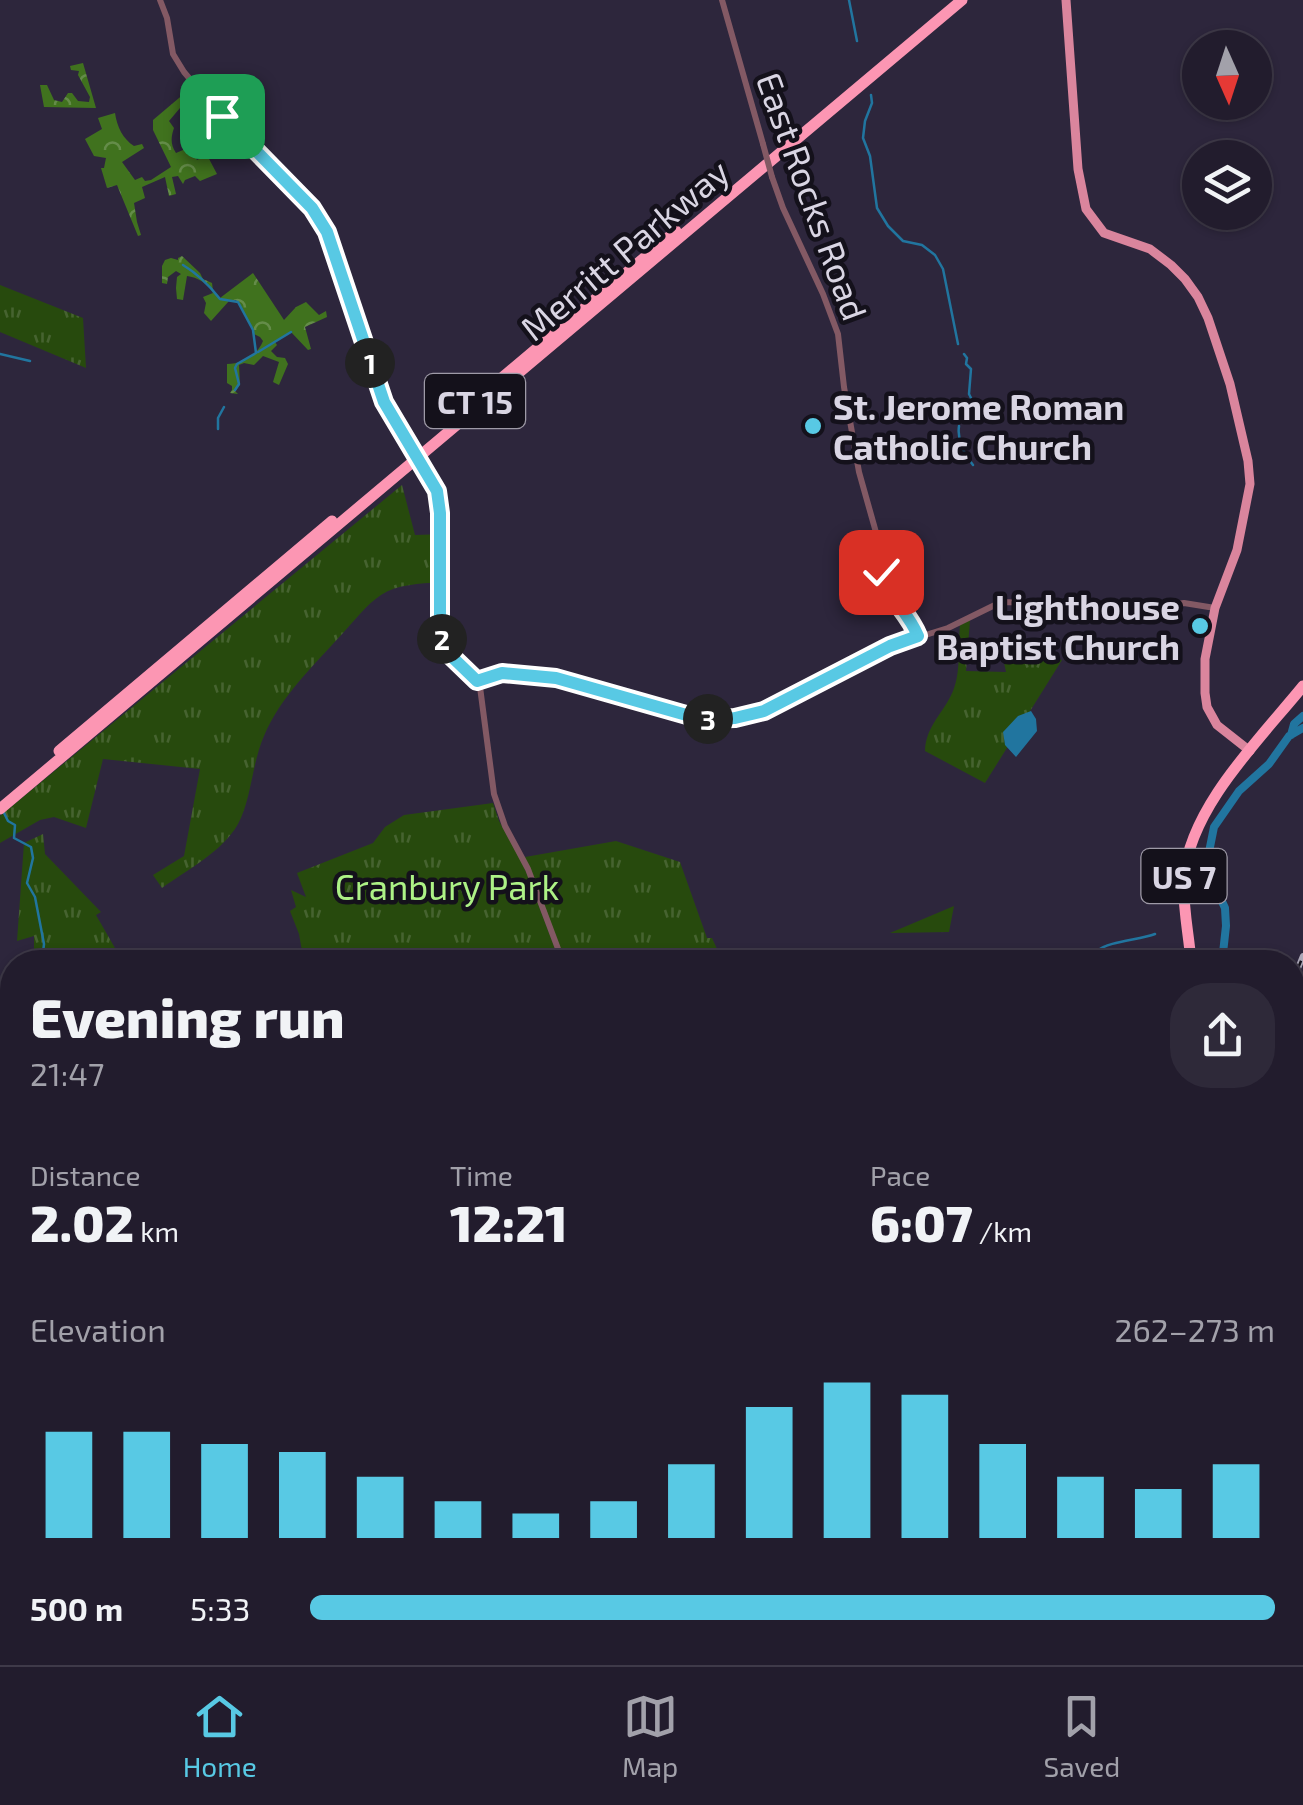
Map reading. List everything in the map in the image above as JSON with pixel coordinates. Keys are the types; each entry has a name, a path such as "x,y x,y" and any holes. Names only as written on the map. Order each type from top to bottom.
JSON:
{"highway":[{"name":"Merritt Parkway","path":"0,805 951,0"},
{"name":"Merritt Parkway","path":"0,805 962,0"},
{"name":"US 7","path":"1191,950 1185,870 1208,806 1303,686"}],"main road":[{"path":"1066,0 1078,169 1086,210 1104,233 1150,250 1185,279 1208,318 1230,384 1250,484 1237,550 1216,608 1205,659 1206,702 1217,724 1250,751"}],"street":[{"path":"160,0 173,54 184,72 228,124 322,220 380,393 391,418 435,485 440,505 440,631 449,654 477,681 482,694 494,794 505,826 528,869 558,950"},
{"name":"East Rocks Road","path":"722,0 772,177 838,334 859,472 879,543 884,582 910,617 918,636"},
{"path":"477,681 502,673 556,678 680,714 707,719 735,718 764,711 890,646 948,628 989,606 1008,601 1095,612 1184,603 1216,608"}],"green space":[{"path":"83,63 96,108 44,107 40,85 47,85 54,100 62,102 72,93 78,101 89,102 79,71 71,70 70,66"},
{"path":"192,87 217,116 199,127 186,107 180,108 169,121 174,128 173,147 176,153 190,147 197,160 207,155 217,174 200,181 195,176 183,184 178,176 172,177 176,194 169,196 165,177 142,187 145,198 134,203 141,235 138,236 117,185 107,188 101,168 106,158 94,156 85,139 102,129 98,118 115,113 127,140 144,148 122,162 135,180 151,180 171,167 153,130 153,120"},
{"path":"182,256 203,279 212,283 220,298 253,273 284,320 306,302 319,315 326,311 327,317 305,327 311,349 291,332 275,342 277,345 271,351 288,364 279,385 273,382 279,362 263,356 254,365 239,365 240,385 235,391 238,394 230,393 227,364 248,358 263,341 254,334 236,300 229,301 211,321 204,313 203,297 213,293 199,279 187,276 183,300 177,299 177,277 181,274 176,271 168,277 167,284 162,283 162,266 165,260"},
{"path":"0,285 83,318 86,368 0,332"},
{"path":"402,485 415,535 445,534 440,582 402,587 381,595 299,682 264,736 238,824 214,852 162,888 153,875 184,856 200,769 103,759 86,828 54,817 40,820 0,843 0,816"},
{"path":"970,620 966,671 1006,672 1001,648 1044,648 1043,655 1062,660 985,783 925,751 929,734 956,684 960,625"},
{"name":"Cranbury Park","path":"493,803 522,861 555,950 302,950 290,911 296,907 291,890 306,897 297,873 373,843 385,827 404,815"},
{"path":"43,834 45,854 101,912 96,915 116,950 34,950 34,936 17,941 24,843"},
{"name":"Cranbury Park","path":"616,841 680,862 707,938 712,938 718,950 560,950 525,857"},
{"path":"954,906 949,932 890,933"}],"water":[{"path":"1031,711 1037,731 1016,757 1005,745 1003,732 1018,716"}],"waterway":[{"path":"849,0 857,41"},
{"path":"871,95 863,138 870,156 877,208 903,241 922,245 935,255 943,269 958,344"},
{"path":"183,265 220,299 238,302 253,330 256,353 237,364 239,384 235,390"},
{"path":"258,352 291,332"},
{"path":"0,354 30,361"},
{"path":"964,354 971,369 969,394 976,408 972,416"},
{"path":"218,429 224,407"},
{"path":"959,426 962,447 973,465"},
{"path":"1291,735 1294,724 1303,716"},
{"path":"1223,950 1225,908 1206,867 1214,827 1239,791 1269,764 1289,736 1303,728"},
{"path":"4,813 15,825 14,838 31,847 33,858 27,883 35,897 43,950"},
{"path":"1205,894 1216,888"},
{"path":"1099,950 1155,934"}],"place":[{"name":"St. Jerome Roman Catholic Church","path":"813,426"},
{"name":"Lighthouse Baptist Church","path":"1200,626"}],"route":[{"path":"222,116 322,220 384,402 437,491 440,631 449,654 477,681 502,673 553,677 690,716 721,719 752,715 890,646 918,636 910,617 888,591 881,572"}]}
